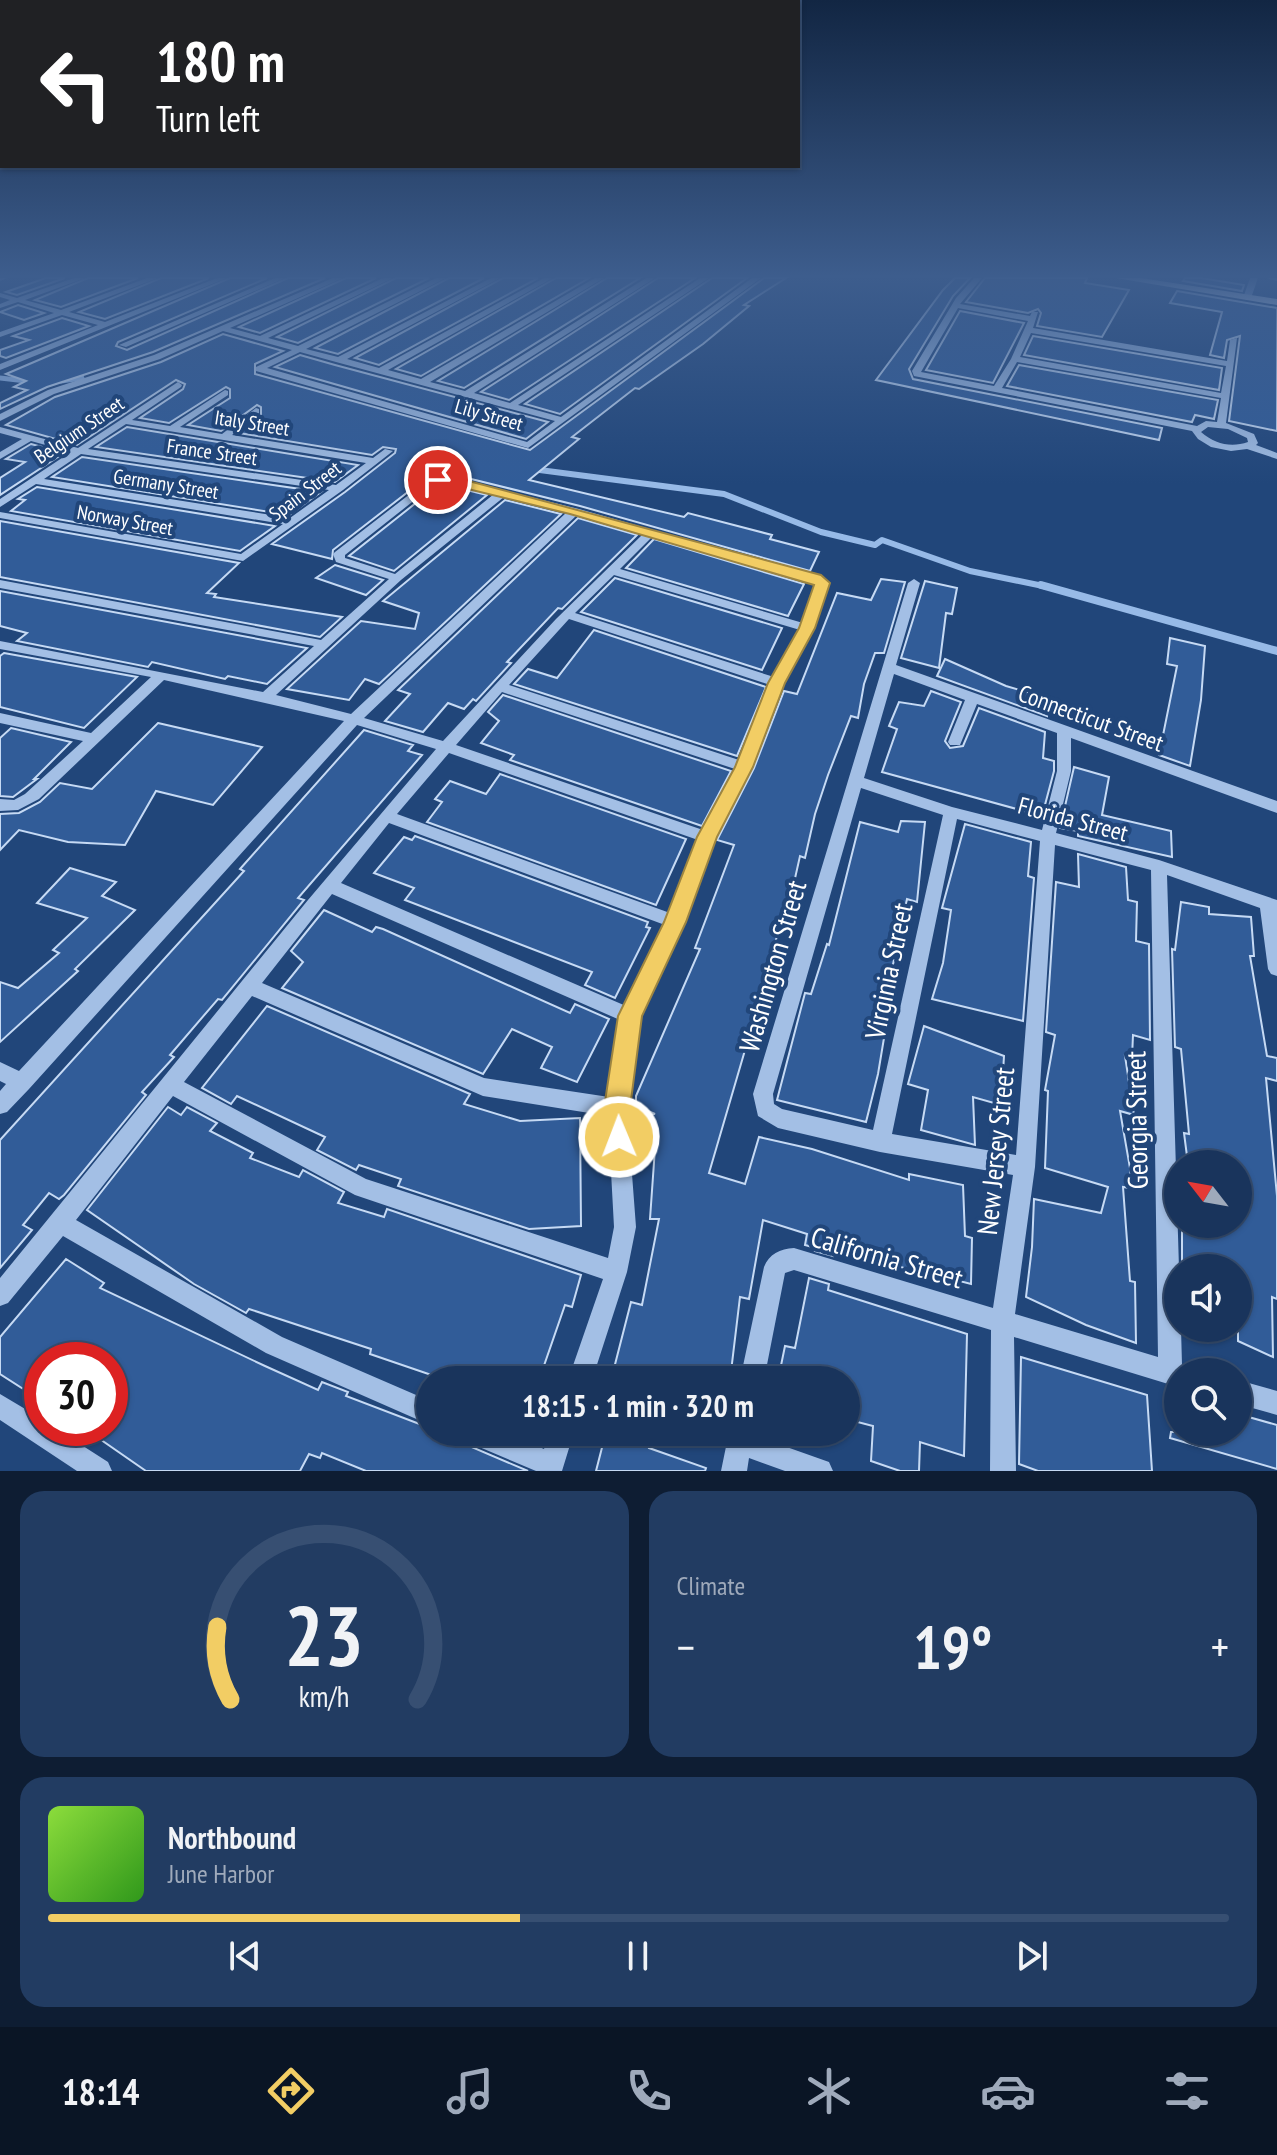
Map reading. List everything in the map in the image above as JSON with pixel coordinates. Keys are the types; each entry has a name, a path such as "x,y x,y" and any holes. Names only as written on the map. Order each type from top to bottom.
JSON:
{"street":[{"path":"0,367 51,347"},
{"path":"128,347 134,349"},
{"path":"0,418 51,392 182,347"},
{"path":"290,347 563,420"},
{"path":"299,349 304,347"},
{"path":"339,360 365,347"},
{"path":"380,371 424,347"},
{"path":"423,382 483,347"},
{"path":"467,394 542,347"},
{"path":"511,406 601,347"},
{"name":"Lily Street","path":"299,349 259,369 528,445 663,347"},
{"path":"932,347 916,371 922,376 1197,429 1206,424 1221,424 1251,436 1254,440 1249,446"},
{"path":"996,390 1021,347"},
{"path":"1127,347 1230,364"},
{"path":"1221,424 1233,347"},
{"path":"145,353 157,357"},
{"path":"1015,359 1225,396"},
{"name":"Belgium Street","path":"0,504 178,385"},
{"path":"173,428 225,393"},
{"path":"224,437 256,411"},
{"name":"Italy Street","path":"124,421 375,461"},
{"path":"1197,429 1203,439 1218,446 1249,446 1277,456"},
{"name":"France Street","path":"0,430 79,451 339,488"},
{"path":"0,456 31,437"},
{"name":"Spain Street","path":"243,558 388,451"},
{"path":"397,578 340,560 339,554 438,480 446,479 575,511 822,583 807,628 777,683 744,767 707,837 675,922 630,1016 617,1108 625,1227 616,1272 585,1366"},
{"name":"Germany Street","path":"35,481 292,522"},
{"path":"264,699 397,578 502,493"},
{"path":"0,1105 354,719 575,511"},
{"name":"Norway Street","path":"0,515 243,558"},
{"path":"0,1295 447,746 610,570 649,534"},
{"path":"610,570 807,628"},
{"name":"Washington Street","path":"914,583 763,1094 765,1109 778,1118 880,1142 1025,1167"},
{"path":"0,584 322,644"},
{"path":"568,615 777,683"},
{"path":"0,645 161,675 354,719 447,746 707,837"},
{"name":"Connecticut Street","path":"891,668 1064,733 1277,807"},
{"path":"0,805 24,803 161,675"},
{"path":"501,687 744,767"},
{"path":"955,742 973,697"},
{"path":"0,718 93,738"},
{"name":"New Jersey Street","path":"1003,1471 1002,1322 1025,1167 1048,836 1064,771 1064,733"},
{"name":"Florida Street","path":"856,781 951,812 1159,866 1272,906"},
{"name":"Virginia Street","path":"880,1142 951,812"},
{"path":"389,817 675,922"},
{"name":"Georgia Street","path":"1159,866 1174,1358"},
{"path":"331,886 630,1016"},
{"path":"1272,906 1277,969"},
{"path":"251,987 483,1087 617,1108"},
{"path":"0,1071 22,1083"},
{"path":"169,1084 362,1188 616,1272"},
{"path":"61,1223 274,1345 416,1407"},
{"name":"California Street","path":"755,1366 775,1267 784,1260 794,1259 1002,1322"},
{"path":"1002,1322 1164,1371"},
{"path":"1252,1396 1277,1403"},
{"path":"0,1406 99,1471"},
{"path":"504,1446 550,1468 557,1446"},
{"path":"734,1471 738,1446"},
{"path":"761,1446 820,1471"}],"building":[{"path":"10,347 35,347 6,358 0,356 0,350"},
{"path":"70,347 118,347 127,350 134,347 165,347 47,387 0,409 0,403 27,390 14,387 26,381 6,374"},
{"path":"195,347 268,347 283,351 255,364 255,374 530,450 671,347 699,347 639,389 635,388 572,437 579,439 529,480 684,517 688,513 772,535 770,539 819,552 810,571 580,506 447,473 426,478 333,550 332,559 272,544 345,492 395,453 396,449 383,447 372,455 239,433 261,415 261,407 257,405 221,431 188,425 230,398 230,389 226,387 169,423 140,418 183,389 185,384 176,380 77,445 6,425 55,397 161,362"},
{"path":"318,347 352,347 338,354 315,348"},
{"path":"376,347 413,347 379,365 355,358"},
{"path":"435,347 471,347 421,376 396,369"},
{"path":"494,347 530,347 464,388 438,381"},
{"path":"551,347 590,347 509,400 481,392"},
{"path":"610,347 653,347 560,414 525,404"},
{"path":"901,347 922,347 909,369 913,379 1162,428 1159,440 876,380"},
{"path":"939,347 1012,347 993,383 926,370"},
{"path":"1028,347 1096,347 1222,368 1219,390 1024,355"},
{"path":"1212,347 1226,347 1224,358 1210,355"},
{"path":"1239,347 1277,347 1277,431 1229,421"},
{"path":"300,355 548,422 526,439 275,367"},
{"path":"1019,365 1218,400 1214,419 1195,415 1192,422 1007,386"},
{"path":"127,427 358,465 335,482 96,447"},
{"path":"31,444 64,453 0,495 0,478 25,462 6,459"},
{"path":"82,457 321,492 289,515 52,477"},
{"path":"446,485 487,495 394,571 349,556 436,487"},
{"path":"37,487 275,526 240,551 11,511 25,500 18,499"},
{"path":"505,500 561,514 379,684 365,679 349,700 287,689 361,621 415,629 419,613 383,601"},
{"path":"578,518 637,535 562,609 558,608 507,662 511,663 476,701 473,699 464,709 448,703 423,732 385,721 410,694 398,690"},
{"path":"0,521 239,563 207,593 216,594 214,597 342,617 320,637 0,577"},
{"path":"654,539 804,584 788,616 626,568"},
{"path":"335,565 383,580 366,595 316,578"},
{"path":"615,578 782,628 762,670 581,612"},
{"path":"881,579 905,582 884,653 875,653 864,684 858,718 851,716 815,814 805,858 800,856 789,905 784,904 772,958 709,1173 745,1184 759,1137 812,1149 909,1180 909,1174 963,1185 965,1236 972,1238 971,1284 929,1273 929,1277 834,1243 833,1256 815,1251 816,1248 805,1245 807,1234 763,1220 749,1299 740,1297 732,1366 615,1366 631,1302 642,1305 659,1219 650,1219 655,1148 633,1147 635,1115 655,1114 636,1106 636,1096 700,949 695,948 734,845 717,840 754,768 784,691 797,694 837,593 871,600"},
{"path":"925,581 957,588 952,614 946,613 939,668 901,658"},
{"path":"0,591 307,648 267,684 228,676 225,679 152,662 148,667 17,641 27,633 0,626"},
{"path":"594,630 766,687 737,756 514,684 528,669 557,678"},
{"path":"1170,638 1205,646 1201,700 1190,766 1159,755 1177,666 1167,664"},
{"path":"4,653 137,677 84,728 0,707 0,656"},
{"path":"945,659 1006,686 1047,698 1047,716 937,676"},
{"path":"931,691 961,702 945,741 950,748 963,746 979,708 1045,732 1043,758 1054,761 1054,771 1042,816 882,772 897,729 889,726 899,702 924,706"},
{"path":"503,695 731,771 702,826 510,760 514,755 481,743 499,721 488,712"},
{"path":"158,723 262,747 213,805 156,791 125,845 68,842 19,830 0,850 0,814 19,813 40,802 60,783 92,789"},
{"path":"11,728 71,742 34,779 37,779 13,797 0,796 0,738"},
{"path":"364,730 413,745 408,751 422,755 298,898 304,900 222,1000 218,999 170,1055 174,1057 142,1092 146,1095 64,1195 59,1199 49,1193 23,1225 32,1230 0,1268 0,1140 244,871 240,869"},
{"path":"1074,767 1109,777 1102,815 1171,831 1172,857 1078,836 1078,831 1060,828"},
{"path":"500,774 686,839 656,905 427,822 442,802 435,799 450,781 486,794"},
{"path":"901,821 925,822 917,902 907,899 883,1011 888,1014 866,1122 777,1100 805,993 811,994 829,945 860,822 898,832"},
{"path":"965,824 1031,842 1028,876 1034,878 1023,1021 932,999 943,963 951,910 942,908"},
{"path":"415,836 648,922 646,927 650,928 615,998 585,985 592,972 405,900 414,888 374,873 404,837 412,840"},
{"path":"1078,854 1126,867 1128,900 1137,902 1136,941 1149,944 1150,1040 1133,1035 1132,1058 1125,1056 1134,1115 1120,1111 1130,1168 1131,1188 1123,1187 1130,1281 1135,1282 1136,1343 1086,1325 1026,1297 1034,1199 1101,1213 1108,1187 1045,1168 1048,1091 1045,1090 1055,1035 1046,1032 1056,882 1079,887"},
{"path":"70,868 116,882 102,896 135,910 75,969 78,971 0,1042 0,982 18,988 59,953 53,950 87,918 37,903"},
{"path":"1181,902 1209,907 1209,914 1251,917 1254,956 1250,956 1267,1056 1277,1058 1277,1081 1266,1078 1277,1196 1277,1299 1272,1297 1273,1357 1240,1342 1252,1342 1252,1254 1182,1254 1182,1238 1252,1238 1252,1150 1186,1150 1184,1133 1189,1134 1181,1049 1175,1047 1172,949 1175,950"},
{"path":"324,910 372,932 376,927 383,929 570,1013 575,1004 609,1019 577,1082 541,1068 552,1047 512,1029 483,1074 282,988 303,962 291,951"},
{"path":"267,1006 470,1094 464,1104 520,1121 580,1118 581,1226 529,1229 398,1186 401,1179 359,1165 356,1170 317,1150 325,1137 237,1096 231,1104 202,1088"},
{"path":"924,1026 1004,1056 1001,1105 973,1097 975,1145 921,1130 928,1090 908,1084"},
{"path":"168,1107 181,1115 187,1107 217,1123 210,1131 253,1153 250,1158 299,1177 303,1170 344,1192 338,1203 384,1217 387,1209 581,1275 572,1307 565,1305 544,1366 416,1366 416,1370 370,1354 371,1349 249,1309 246,1313 194,1284 87,1210"},
{"path":"66,1259 104,1283 100,1288 265,1366 318,1390 322,1382 348,1392 346,1396 416,1423 416,1446 469,1446 528,1471 366,1471 322,1453 320,1458 309,1454 300,1471 146,1471 110,1446 128,1446 128,1342 24,1342 24,1389 0,1374 0,1337"},
{"path":"809,1278 829,1284 828,1290 967,1334 964,1456 920,1442 919,1471 900,1471 871,1461 873,1426 860,1423 860,1366 781,1366 785,1346 795,1348"},
{"path":"1021,1357 1147,1395 1152,1471 1038,1471 1019,1464"},
{"path":"1252,1418 1277,1425 1277,1469 1198,1446 1252,1446"},
{"path":"602,1446 649,1446 706,1468 705,1471 596,1471"}],"waterway":[{"path":"0,378 35,382"},
{"path":"61,381 82,378"},
{"path":"532,469 724,494 821,532 875,545 882,540 970,571 1048,587"},
{"path":"1041,585 1277,651"}],"route":[{"path":"438,480 446,479 575,511 822,583 807,628 777,683 744,767 707,837 675,922 630,1016 617,1108 619,1137"}]}
